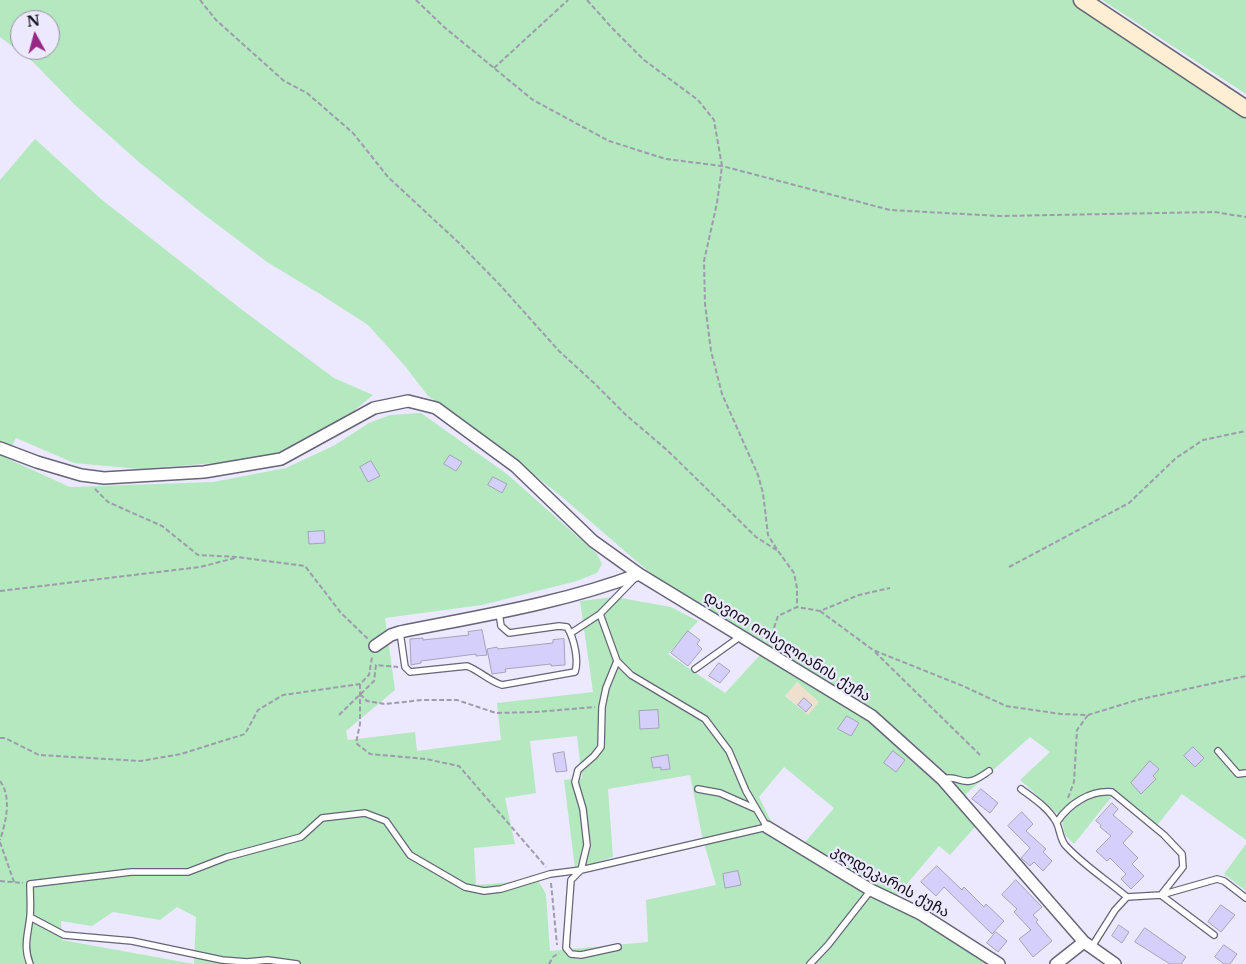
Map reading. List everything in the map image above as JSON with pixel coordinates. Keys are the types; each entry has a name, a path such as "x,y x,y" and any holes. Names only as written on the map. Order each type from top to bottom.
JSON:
{"main road":[{"path":"1082,0 1246,109"}],"street":[{"name":"დავით იოსელიანის ქუჩა","path":"81,475 104,478 204,472 281,459 374,408 408,400 436,408 515,466 593,541 639,574 872,716 942,779 1088,945 1114,964"},
{"path":"0,448 37,462 81,475"},
{"path":"375,646 391,635 400,632 498,612 586,591 639,574"},
{"name":"კლდეკარის ქუჩა","path":"767,827 871,890 921,914 999,964"},
{"path":"1056,964 1088,945"}],"lane":[{"path":"571,633 600,614 639,574"},
{"path":"400,632 405,667 410,672 467,666 494,683 502,685 575,672 577,666 571,633 567,627 559,626 509,633 501,626 498,612"},
{"path":"30,964 26,955 26,936 30,917 30,884 130,872 188,872 227,857 301,837 322,818 365,813 386,821 410,855 466,887 484,891 501,889 550,874 581,870 767,827 756,809 729,751 705,719 631,674 617,661 600,614"},
{"path":"695,669 741,636"},
{"path":"617,661 606,688 602,707 601,746 594,756 578,770 575,782 583,809 587,844 581,870 571,880 566,948 571,954 581,955 618,947"},
{"path":"1218,751 1238,774 1246,773"},
{"path":"942,779 952,776 968,782 977,779 988,771"},
{"path":"698,789 720,793 756,809"},
{"path":"1021,789 1046,808 1057,822 1059,834 1074,854 1128,897"},
{"path":"1057,822 1065,810 1094,793 1112,792 1164,835 1182,854 1183,867 1161,895"},
{"path":"1088,945 1115,910 1128,897 1161,895 1216,879 1224,880 1246,898"},
{"path":"810,964 871,890"},
{"path":"1161,895 1214,935"},
{"path":"30,917 64,935 132,942 222,960 247,962 268,960 297,964"}],"path":[{"path":"200,0 216,20 284,81 307,94 353,133 388,177 458,242 500,285 559,351 626,415 667,450 756,537 778,551"},
{"path":"416,0 444,27 533,100 609,141 666,159 722,166 890,210 1000,216 1214,212 1246,217"},
{"path":"494,68 568,0"},
{"path":"587,0 644,60 698,100 714,120 722,166 717,203 704,261 711,351 722,394 758,476 763,493 768,535 794,573 797,588 797,607"},
{"path":"1009,567 1129,503 1176,458 1203,440 1246,431"},
{"path":"0,738 5,738 39,755 141,761 181,754 246,734 258,710 283,695 360,684 369,675 375,646 341,614 305,566 237,557 198,555 162,526 108,502 81,475"},
{"path":"0,591 200,567 237,557"},
{"path":"820,611 859,596 890,588"},
{"path":"766,651 778,616 797,607 820,611 873,650 980,755"},
{"path":"873,650 964,686 1006,706 1061,714 1088,715 1137,700 1246,676"},
{"path":"339,715 374,681 376,665 405,667"},
{"path":"360,684 360,724 356,743 370,754 426,759 459,766 541,861 550,874 557,954"},
{"path":"360,694 366,701 385,704 422,700 457,700 496,713 602,707"},
{"path":"1065,810 1074,782 1077,730 1088,715"},
{"path":"0,781 6,788 6,823 0,841 14,882"},
{"path":"0,881 30,884"},
{"path":"549,964 553,957 566,948"}],"shaded area":[{"path":"797,682 820,701 808,715 785,695"}],"green space":[{"path":"0,0 1072,0 1138,42 1246,116 1246,840 1182,794 1155,828 1114,794 1074,844 1065,835 1061,817 1020,780 1050,752 1030,737 965,795 943,770 890,723 862,703 704,606 672,590 656,578 561,496 492,442 428,396 405,366 368,325 267,262 140,163 75,105 31,60 60,60 60,10 10,10 10,44 0,37"},
{"path":"1102,0 1246,0 1246,94"},
{"path":"35,139 101,199 241,309 334,378 373,395 350,414 275,454 216,463 139,469 74,463 16,438 6,458 70,487 213,482 286,468 335,445 369,423 390,415 421,413 507,474 597,554 602,564 597,573 577,581 482,605 385,618 395,690 346,731 348,740 415,732 417,751 501,740 497,703 593,692 580,601 615,597 671,607 698,621 668,654 725,693 761,654 863,717 948,794 975,827 950,855 939,846 889,905 927,924 990,964 194,964 0,964 0,180","holes":["797,682 819,702 808,715 785,696","577,736 582,778 564,780 575,869 613,857 608,789 690,775 702,836 716,885 646,900 648,942 550,951 546,894 538,880 476,885 474,848 515,844 505,798 536,793 530,741","784,767 834,808 801,847 772,823 759,797","177,907 196,917 194,964 62,940 61,921 92,926 113,912 160,920"]},
{"path":"1246,844 1246,891 1224,874"}],"building":[{"path":"450,455 462,462 456,471 444,464"},
{"path":"371,461 380,476 368,482 360,467"},
{"path":"493,477 507,484 502,493 488,485"},
{"path":"324,531 325,543 309,544 308,532"},
{"path":"482,630 487,655 476,656 476,654 421,661 421,663 411,665 410,639 423,638 423,640 469,635 468,632"},
{"path":"688,631 700,640 697,644 702,649 688,666 671,653"},
{"path":"564,639 565,665 551,666 551,664 505,669 506,672 492,674 487,649 553,643 553,640"},
{"path":"719,663 730,671 720,683 709,676"},
{"path":"804,698 812,705 806,712 798,705"},
{"path":"658,710 659,728 640,729 639,711"},
{"path":"847,716 859,723 851,736 838,729"},
{"path":"1193,747 1204,758 1195,767 1184,756"},
{"path":"893,751 905,760 896,772 884,763"},
{"path":"564,752 567,771 556,772 553,754"},
{"path":"668,755 670,769 661,770 661,767 653,768 651,758"},
{"path":"1150,761 1159,769 1153,776 1156,779 1141,794 1131,783"},
{"path":"981,789 998,803 990,813 972,799"},
{"path":"1112,803 1118,809 1113,815 1133,832 1123,843 1138,858 1132,864 1144,876 1131,889 1121,879 1126,874 1110,858 1107,861 1096,851 1111,836 1096,821"},
{"path":"1022,812 1033,824 1026,831 1046,849 1043,852 1052,861 1043,871 1034,862 1030,866 1021,858 1030,848 1008,826"},
{"path":"937,866 962,890 964,887 984,907 986,904 1004,921 992,934 944,887 936,896 921,882"},
{"path":"738,871 741,885 725,888 723,874"},
{"path":"1016,880 1042,907 1033,915 1038,920 1036,922 1052,941 1033,957 1019,939 1031,930 1014,912 1017,909 1002,895"},
{"path":"1221,905 1235,915 1221,932 1208,922"},
{"path":"1119,925 1129,932 1122,943 1112,936"},
{"path":"1145,928 1186,957 1181,964 1170,964 1135,942"},
{"path":"996,932 1007,941 998,952 987,943"},
{"path":"1224,945 1237,954 1230,964 1224,964 1215,957"}]}
